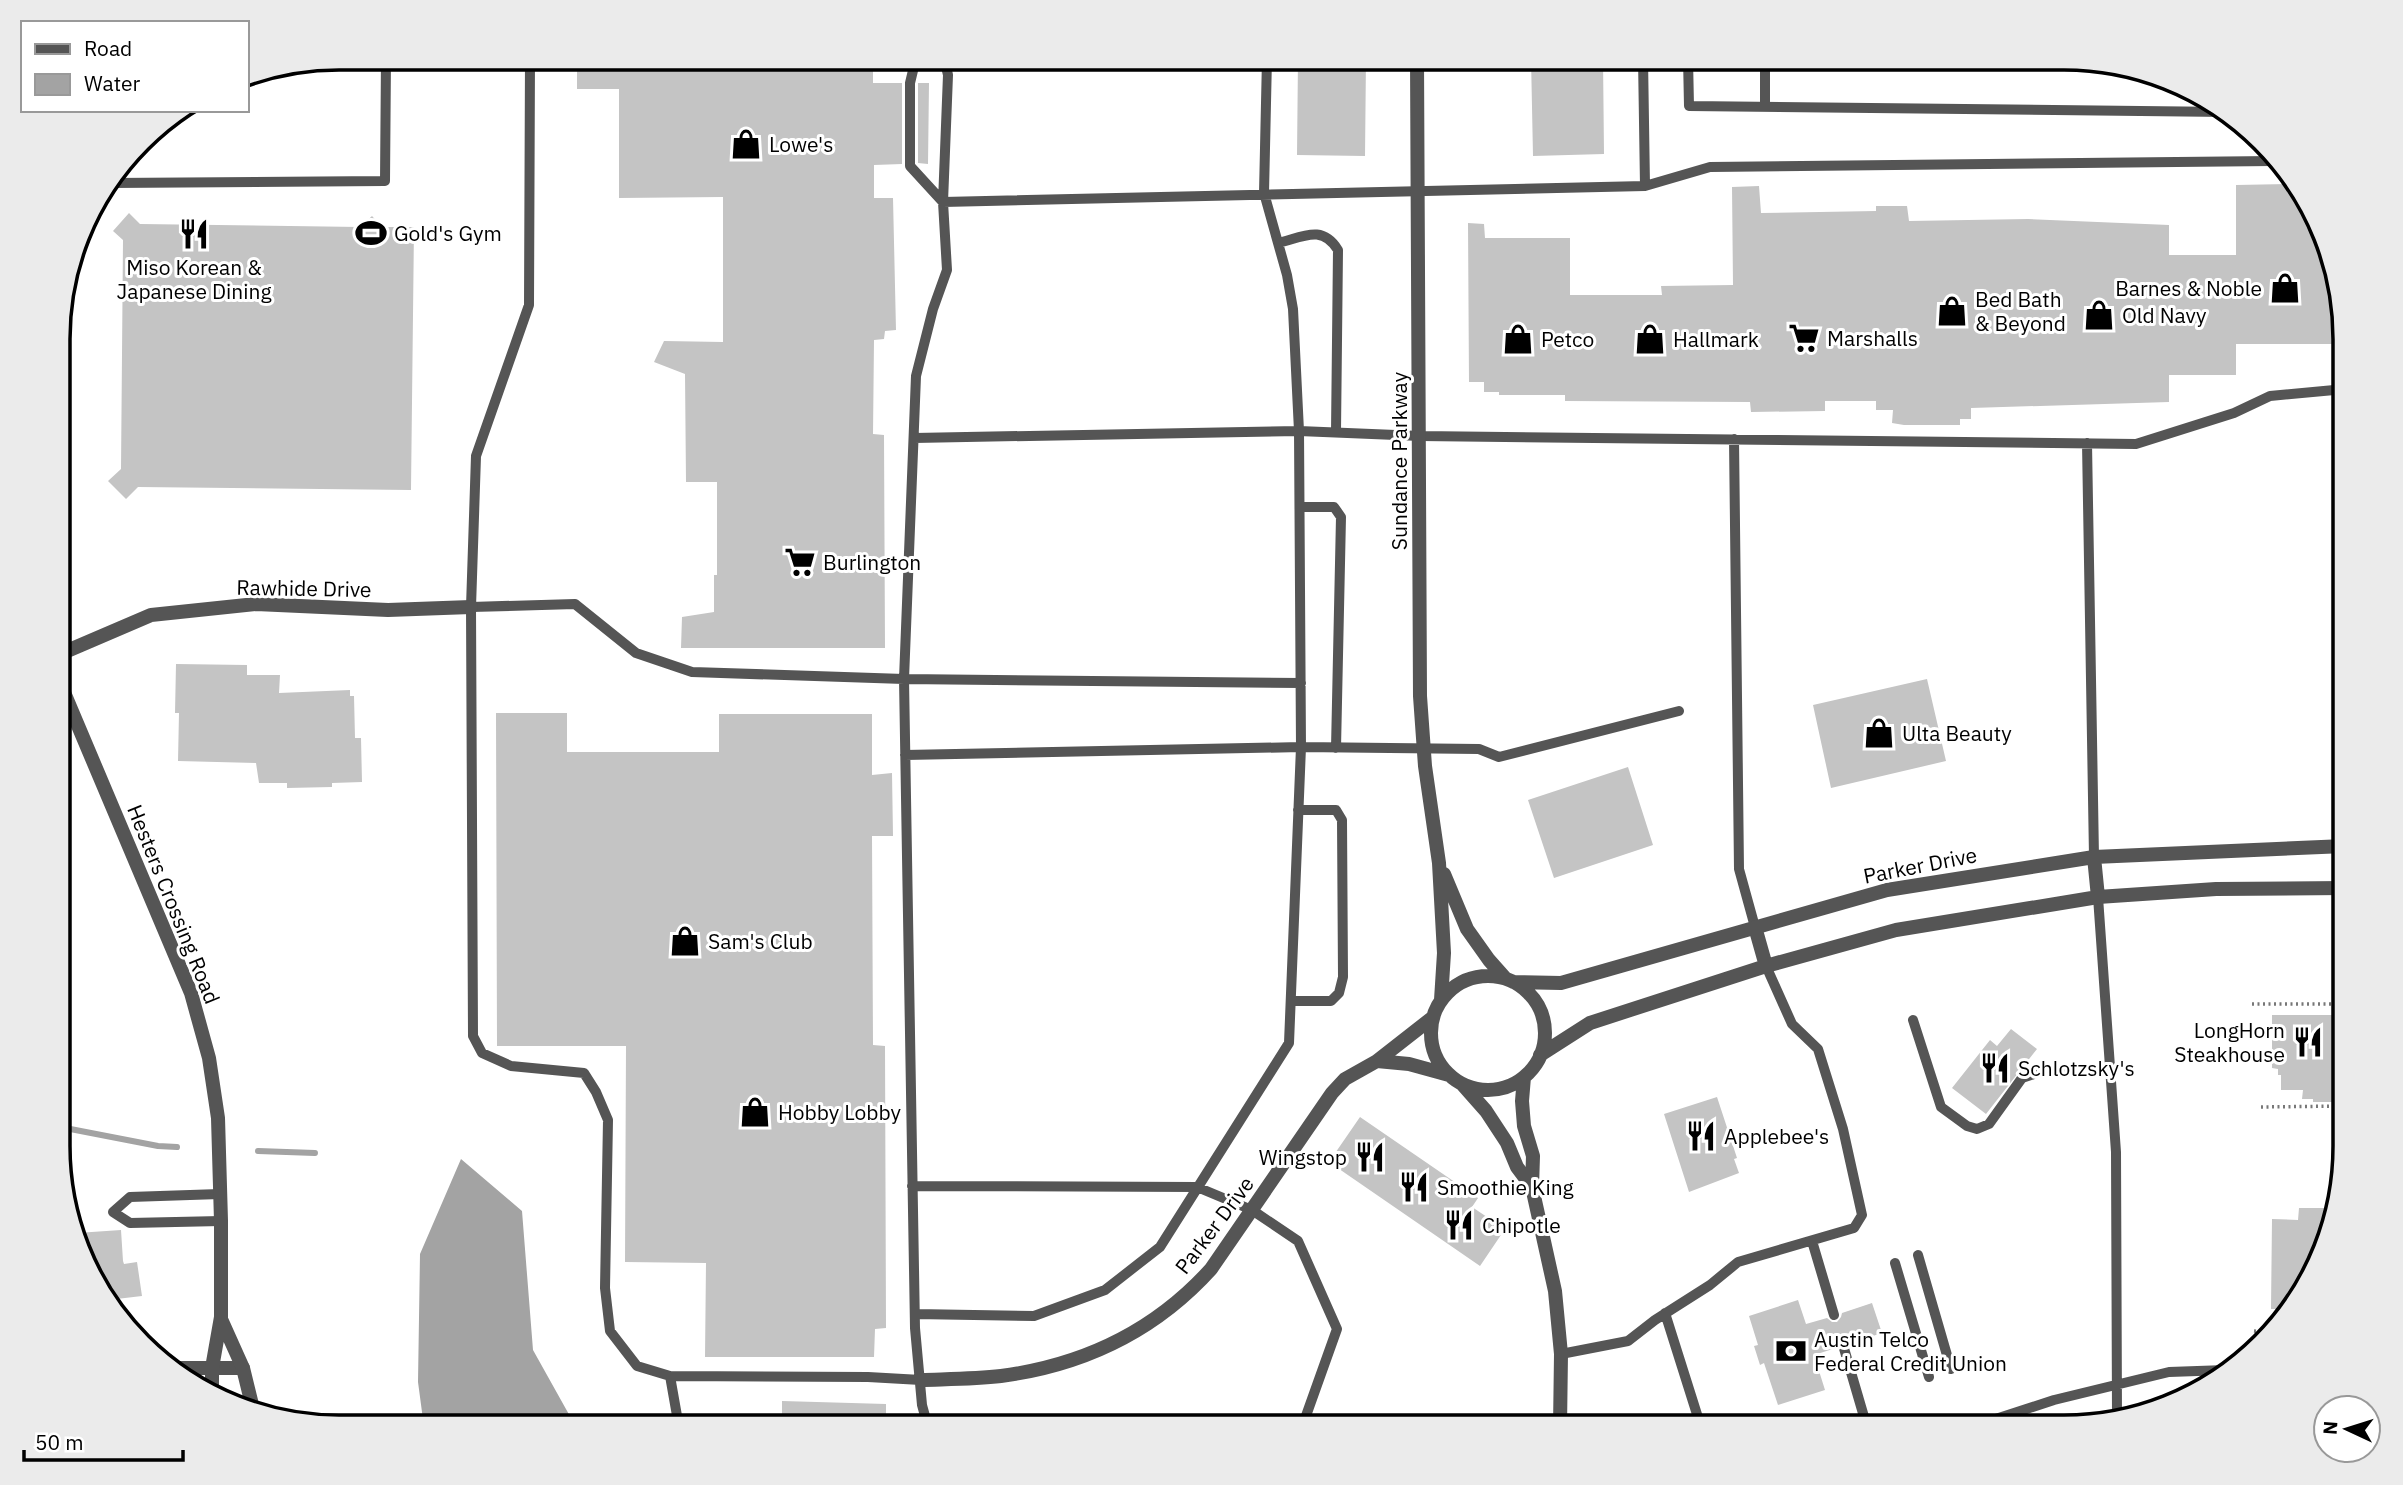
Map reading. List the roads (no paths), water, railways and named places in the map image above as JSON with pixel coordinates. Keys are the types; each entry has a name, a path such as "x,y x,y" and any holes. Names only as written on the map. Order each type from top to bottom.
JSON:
{"street":[{"name":"Sundance Parkway","path":"1418,70 1420,684 1424,749 1439,863 1444,953 1441,1000"},
{"name":"Rawhide Drive","path":"70,650 152,615 256,604 388,610 471,607"},
{"name":"Hesters Crossing Road","path":"70,707 191,993 209,1058 218,1118 221,1221 221,1317 212,1383"},
{"name":"Parker Drive","path":"1509,980 1561,984 1887,890 2094,857 2333,847"},
{"path":"2094,857 2098,897"},
{"name":"Sundance Parkway","path":"1439,863 1467,929 1489,960 1509,980"},
{"path":"1462,1084 1494,1090 1510,1085 1524,1077 1541,1055 1590,1023 1766,966 1896,930 2098,897 2216,889 2333,888"},
{"path":"1755,928 1766,966"},
{"path":"1532,1187 1517,1167 1507,1143 1486,1111 1462,1084 1449,1075 1436,1058 1431,1039 1432,1018 1441,1000 1454,987 1469,978 1487,975 1509,980 1530,995 1541,1008 1545,1034 1541,1055"},
{"name":"Parker Drive","path":"921,1380 1002,1376 1065,1364 1089,1356 1159,1318 1193,1289 1211,1269 1332,1093 1345,1079 1377,1061 1432,1018"},
{"path":"1377,1061 1409,1064 1449,1075"},
{"path":"1524,1077 1522,1101 1524,1126 1533,1156 1532,1187 1555,1291 1561,1354 1560,1415"},
{"name":"Hesters Crossing Road","path":"221,1317 243,1368 251,1400"},
{"path":"187,1368 243,1368"}],"lane":[{"path":"120,183 385,181 386,70"},
{"path":"530,70 529,305 476,456 471,607 473,1036 482,1053 511,1066 584,1073 596,1092 608,1120 605,1288 610,1331 637,1366 670,1376 868,1377 921,1380"},
{"path":"913,70 910,83 910,166 943,202 1418,189 1645,186 1710,167 2265,161"},
{"path":"925,1415 915,1314 904,679 916,376 933,309 947,270 943,202 947,70"},
{"path":"915,1314 1034,1316 1096,1295 1160,1247 1289,1042 1301,747 1300,431 1293,309 1264,193 1267,70"},
{"path":"1643,70 1645,186"},
{"path":"1688,70 1689,106 2208,112"},
{"path":"1765,70 1765,107"},
{"path":"1278,243 1319,233 1330,237 1338,250 1336,432"},
{"path":"914,438 1300,431 1420,436 2136,444 2234,413 2270,396 2333,390"},
{"path":"1734,439 1739,869 1755,928"},
{"path":"2087,443 2094,857"},
{"path":"1300,507 1334,507 1341,517 1336,748"},
{"path":"471,607 575,604 636,653 692,673 904,679 1301,683"},
{"path":"905,755 1301,747 1479,749 1499,757 1679,711"},
{"path":"1291,1001 1331,1002 1339,993 1343,977 1342,820 1336,810 1298,810"},
{"path":"2098,897 2116,1152 2117,1410"},
{"path":"1561,1354 1628,1341 1665,1313 1710,1285 1738,1262 1854,1228 1862,1215 1843,1129 1818,1049 1792,1024 1766,966"},
{"path":"1913,1020 1941,1107 1967,1126 1977,1129 1989,1124 2022,1078 2037,1073 2063,1071"},
{"path":"912,1186 1197,1187 1252,1210 1298,1241 1337,1329 1306,1415"},
{"path":"220,1194 130,1197 113,1212 130,1223 221,1221"},
{"path":"1812,1241 1833,1315"},
{"path":"1918,1255 1951,1369"},
{"path":"1895,1263 1928,1377"},
{"path":"1665,1313 1697,1415"},
{"path":"1843,1345 1863,1415"},
{"path":"2008,1415 2054,1400 2169,1372 2212,1370"},
{"path":"670,1376 677,1415"}],"water":[{"path":"461,1159 522,1211 533,1350 569,1415 422,1415 418,1382 420,1254"}],"waterway":[{"path":"70,1129 158,1146 177,1147"},
{"path":"258,1151 315,1153"}],"place":[{"name":"Lowe's","path":"746,144"},
{"name":"Gold's Gym","path":"371,233"},
{"name":"Miso Korean & Japanese Dining","path":"194,234"},
{"name":"Barnes & Noble","path":"2285,288"},
{"name":"Bed Bath & Beyond","path":"1952,311"},
{"name":"Old Navy","path":"2099,315"},
{"name":"Marshalls","path":"1804,338"},
{"name":"Petco","path":"1518,339"},
{"name":"Hallmark","path":"1650,339"},
{"name":"Burlington","path":"800,562"},
{"name":"Ulta Beauty","path":"1879,733"},
{"name":"Sam's Club","path":"685,941"},
{"name":"LongHorn Steakhouse","path":"2308,1042"},
{"name":"Schlotzsky's","path":"1995,1068"},
{"name":"Hobby Lobby","path":"755,1112"},
{"name":"Applebee's","path":"1701,1136"},
{"name":"Wingstop","path":"1370,1157"},
{"name":"Smoothie King","path":"1414,1187"},
{"name":"Chipotle","path":"1459,1225"},
{"name":"Austin Telco Federal Credit Union","path":"1791,1351"}]}
